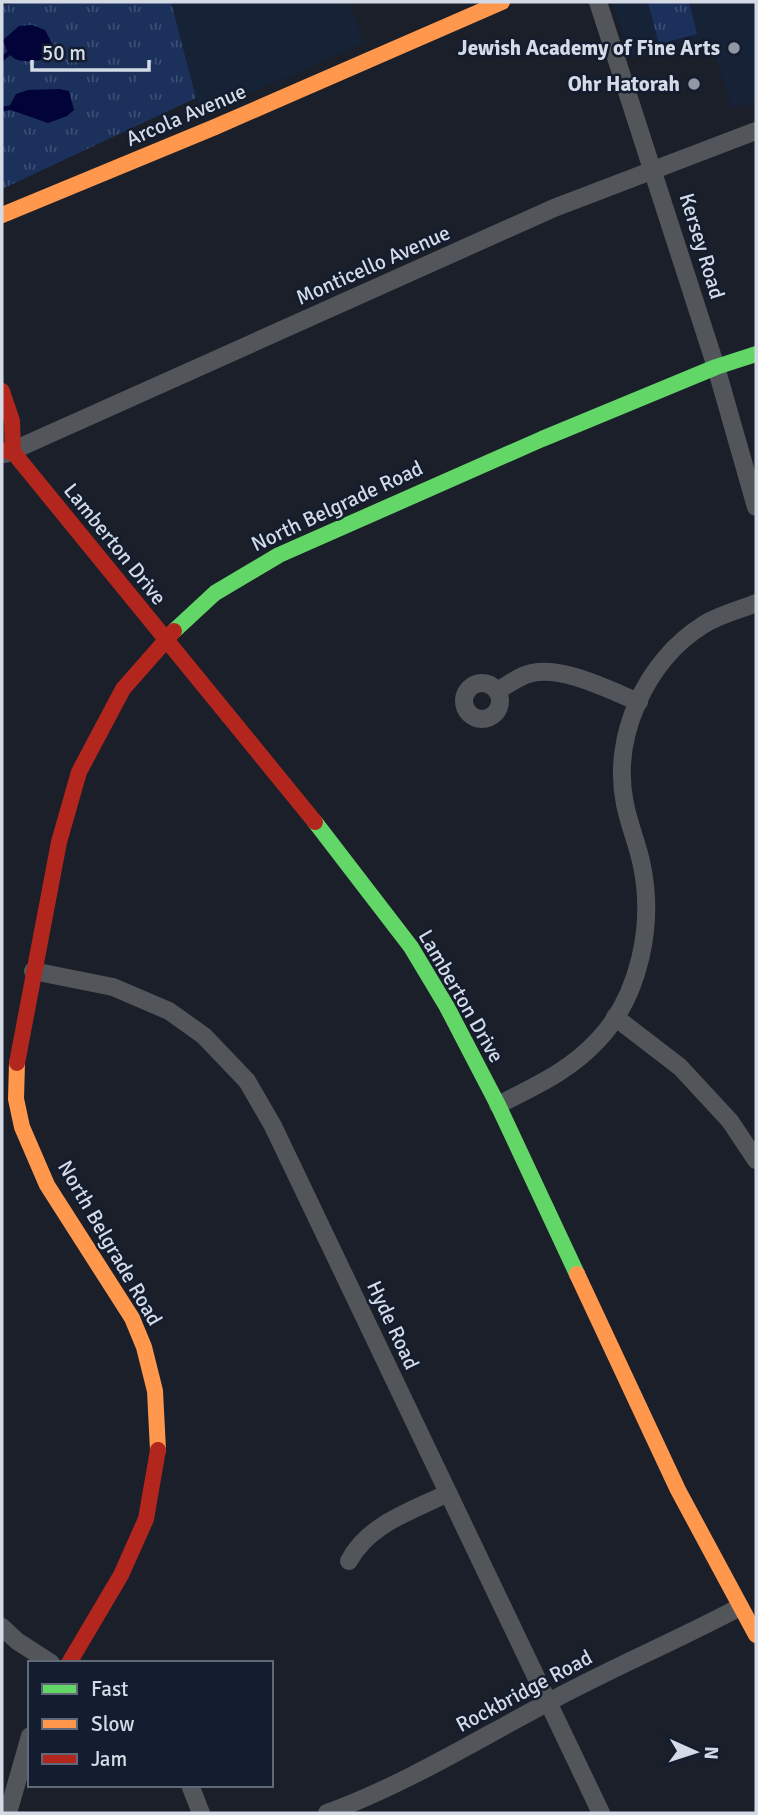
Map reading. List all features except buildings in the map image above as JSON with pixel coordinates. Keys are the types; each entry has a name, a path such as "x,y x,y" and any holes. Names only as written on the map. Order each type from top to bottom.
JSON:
{"street":[{"name":"Arcola Avenue","path":"2,215 215,127 502,2"},
{"name":"Kersey Road","path":"598,2 716,367 756,507"},
{"name":"Monticello Avenue","path":"6,452 554,208 756,131"},
{"name":"North Belgrade Road","path":"70,1661 121,1575 146,1519 158,1448 156,1402 144,1347 132,1318 47,1185 22,1127 16,1099 17,1055 33,971 59,842 79,772 123,689 166,639 215,593 279,555 542,439 716,367 756,354"},
{"path":"2,391 12,417 15,435 6,452"},
{"name":"Lamberton Drive","path":"6,452 166,639 320,828 411,947 447,1007 498,1105 678,1490 756,1635"},
{"path":"498,1105 564,1071 601,1037 615,1017 637,972 645,933 647,897 642,864 625,803 622,773 626,745 639,702 659,663 680,642 704,624 756,603"},
{"path":"497,691 529,673 548,671 586,681 639,702"},
{"name":"Hyde Road","path":"33,971 113,988 169,1011 205,1036 247,1081 273,1126 601,1813"},
{"path":"615,1017 680,1067 730,1121 756,1160"},
{"path":"349,1561 358,1544 374,1530 448,1493"},
{"name":"Rockbridge Road","path":"327,1813 414,1776 547,1703 740,1607"},
{"path":"2,1627 17,1641 48,1661"},
{"path":"8,1813 28,1742"},
{"path":"191,1787 201,1813"}],"shaded area":[{"path":"171,2 349,2 364,43 203,114 196,98"},
{"name":"Jewish Academy of Fine Arts","path":"612,2 756,2 756,102 732,108 709,38 630,59"},
{"path":"32,25 45,30 53,45 51,58 21,61 10,55 6,49 3,40 19,26"},
{"path":"28,90 69,91 74,110 67,116 48,123 8,109 16,94"}],"green space":[{"path":"15,2 171,2 196,98 2,189 2,6"},
{"path":"648,2 689,2 697,34 659,44"},
{"path":"146,60 171,73 159,95 135,83"}],"waterway":[{"path":"2,59 8,54"},
{"path":"2,109 15,107"}],"traffic: fast":[{"path":"174,631 215,593 279,555 542,439 716,367 756,354"},
{"path":"315,822 411,947 447,1007 498,1105 577,1274"}],"traffic: slow":[{"path":"2,215 215,127 502,2"},
{"path":"17,1063 16,1099 22,1127 47,1185 132,1318 144,1347 155,1391 158,1450"},
{"path":"577,1274 678,1490 756,1635"}],"traffic: jam":[{"path":"2,391 12,421 13,452"},
{"path":"2,450 13,452 315,822"},
{"path":"17,1063 59,842 79,772 123,689 174,631"},
{"path":"70,1661 121,1575 146,1519 158,1450"}],"place":[{"name":"Jewish Academy of Fine Arts","path":"734,48"},
{"name":"Ohr Hatorah","path":"694,84"}]}
